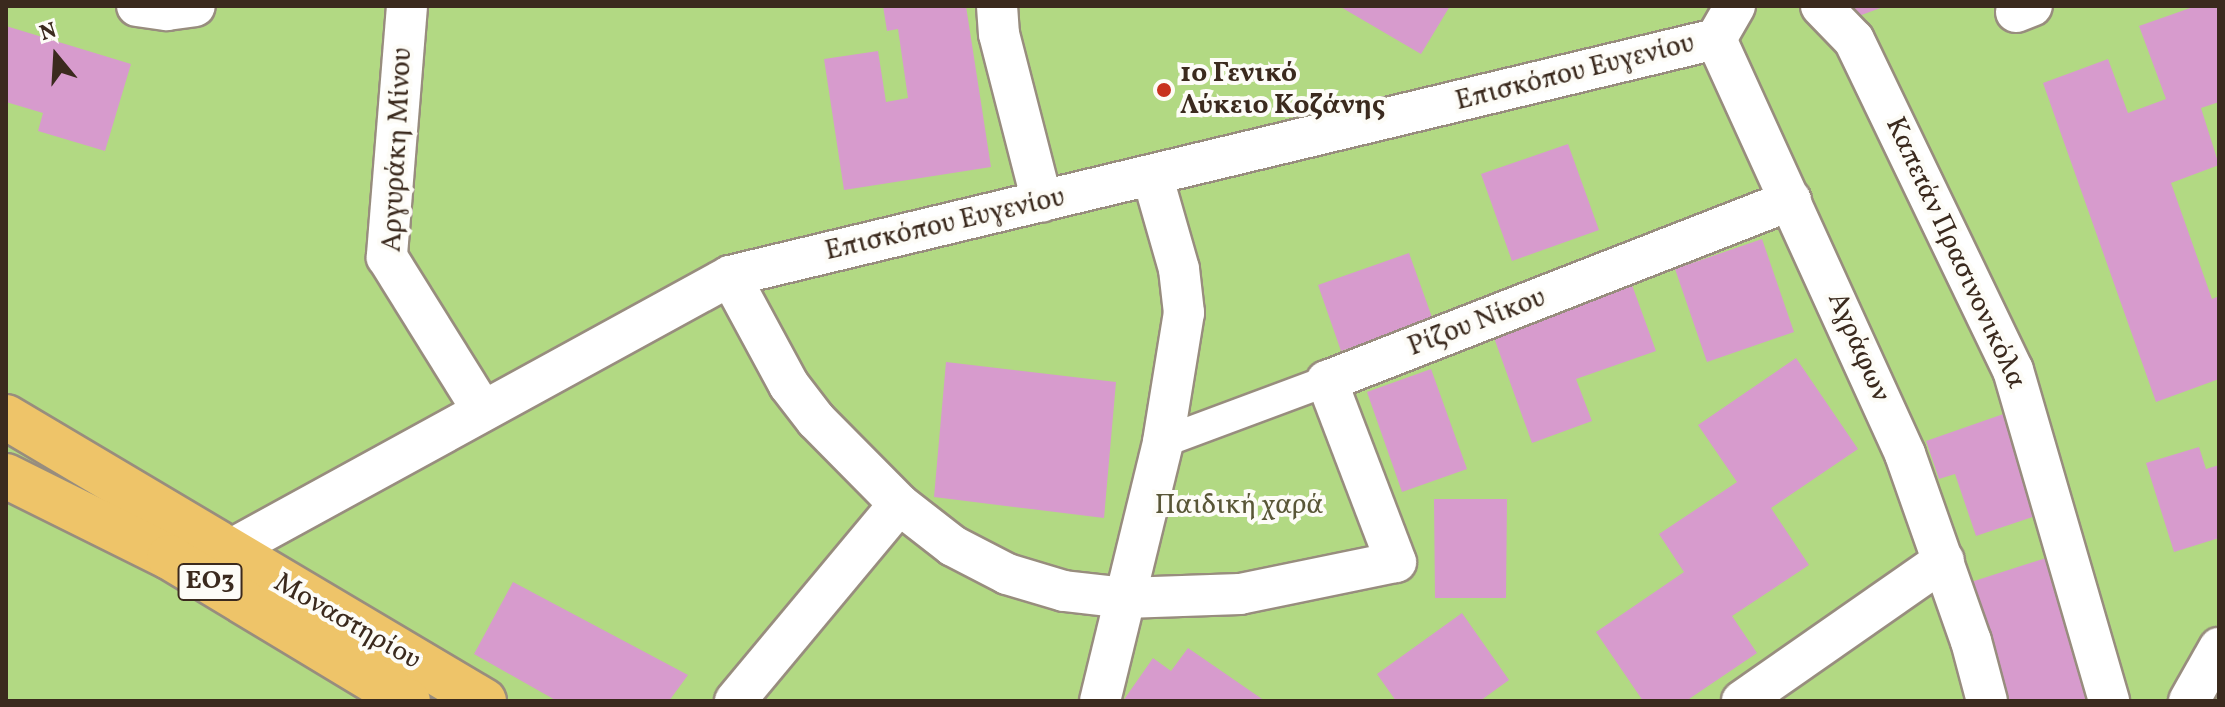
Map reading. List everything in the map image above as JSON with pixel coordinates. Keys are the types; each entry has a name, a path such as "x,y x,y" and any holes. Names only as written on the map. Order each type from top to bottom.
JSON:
{"main road":[{"name":"Μοναστηρίου","path":"6,417 484,701"},
{"name":"Μοναστηρίου","path":"6,476 155,549 408,701"}],"street":[{"path":"137,6 195,6"},
{"name":"Αργυράκη Μίνου","path":"407,6 387,257 483,411"},
{"path":"997,6 999,34 1042,202"},
{"name":"Καπετάν Πρασινονικόλα","path":"1821,6 1854,40 2013,370 2109,701"},
{"name":"Επισκόπου Ευγενίου","path":"228,551 730,276 1152,175 1726,23"},
{"name":"Αγράφων","path":"1726,23 1791,200 1874,381 1944,560 1987,701"},
{"path":"1100,701 1163,442 1184,313 1179,269 1152,175"},
{"name":"Ρίζου Νίκου","path":"1163,442 1791,200"},
{"path":"730,276 789,385 899,504 953,546 1007,574 1064,591 1125,598 1240,594 1396,562 1327,381"},
{"path":"735,701 899,504"},
{"path":"1742,701 1944,560"},
{"path":"2189,701 2218,648"}],"green space":[{"name":"Παιδική χαρά","path":"6,6 2219,6 2219,701 6,701"}],"building":[{"path":"883,6 966,6 991,167 844,190 824,59 878,51 886,102 908,98 898,29 887,31"},
{"path":"1339,6 1450,6 1421,54"},
{"path":"1852,6 1886,6 1856,17"},
{"path":"2196,6 2219,6 2219,102 2201,108 2219,165 2171,183 2212,299 2219,296 2219,379 2156,402 2043,83 2108,59 2128,113 2166,99 2139,26"},
{"path":"6,26 131,64 105,151 38,131 43,113 6,102"},
{"path":"1568,144 1599,230 1512,261 1481,174"},
{"path":"1762,239 1794,332 1707,362 1675,269"},
{"path":"1409,253 1433,320 1341,351 1318,285"},
{"path":"1632,285 1656,351 1576,379 1592,421 1532,443 1493,335"},
{"path":"1796,358 1858,449 1771,508 1809,565 1732,616 1757,653 1686,701 1643,701 1596,632 1684,572 1659,534 1737,482 1698,425"},
{"path":"946,362 1116,382 1104,518 934,497"},
{"path":"1431,369 1467,469 1402,492 1367,392"},
{"path":"2012,411 2047,512 1976,536 1955,474 1939,479 1926,441"},
{"path":"2199,447 2206,469 2219,465 2219,538 2174,552 2146,463"},
{"path":"1434,499 1507,499 1506,598 1435,598"},
{"path":"2055,555 2097,701 1999,701 1968,583"},
{"path":"513,582 688,675 669,701 557,701 474,654"},
{"path":"1462,613 1509,680 1480,701 1396,701 1377,674"},
{"path":"1188,648 1265,701 1123,701 1153,658 1171,671"}],"place":[{"name":"1ο Γενικό Λύκειο Κοζάνης","path":"1164,90"}]}
